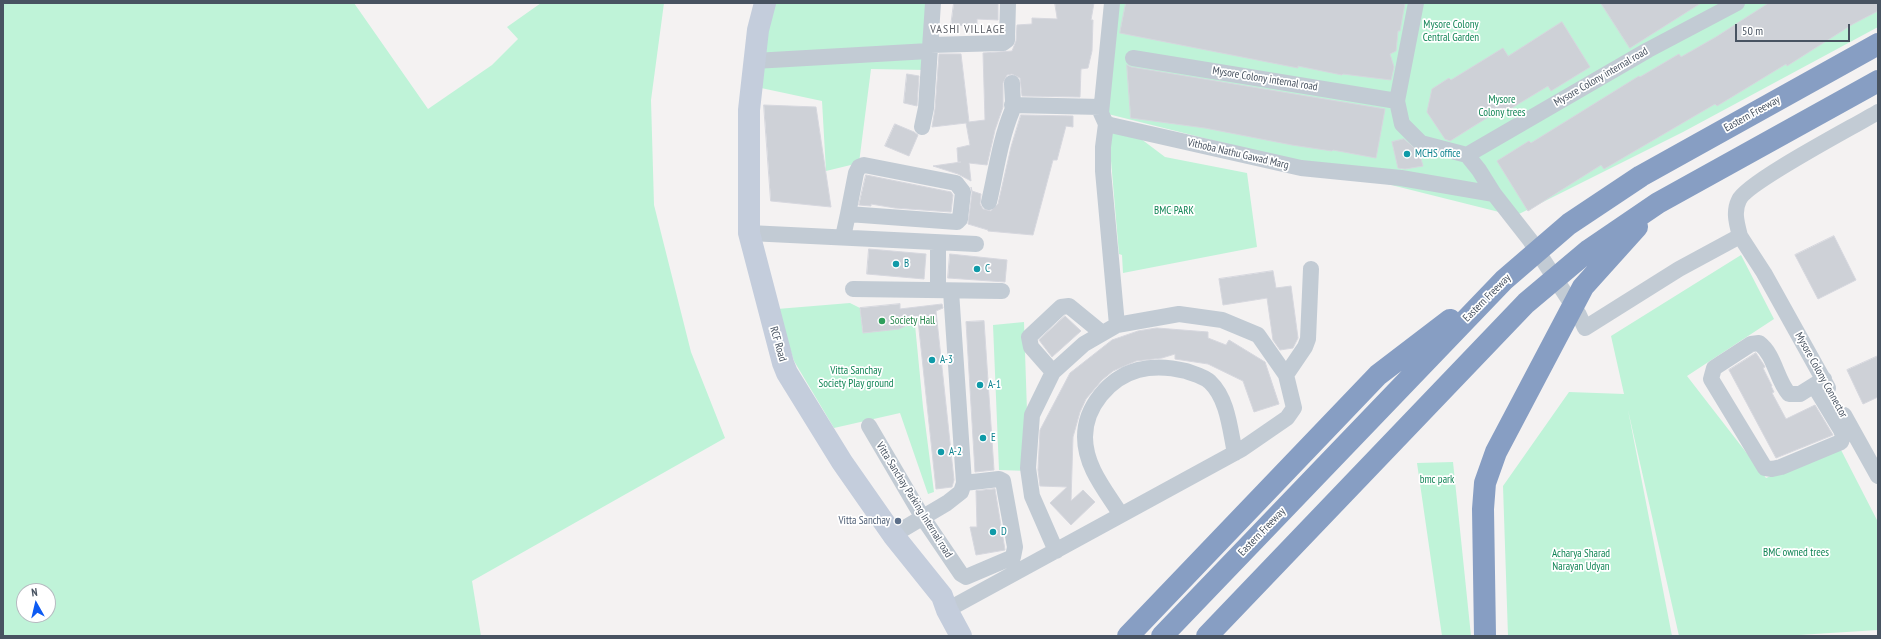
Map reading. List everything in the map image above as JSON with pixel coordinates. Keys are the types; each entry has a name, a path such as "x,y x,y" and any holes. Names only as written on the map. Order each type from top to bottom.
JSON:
{"highway":[{"name":"Eastern Freeway","path":"1162,636 1504,280 1569,224 1641,176 1878,44"},
{"path":"1207,636 1526,303 1589,250 1658,203 1878,80"},
{"path":"1485,636 1483,509 1486,483 1505,434 1583,287 1658,203"},
{"path":"1128,636 1378,375 1504,280"}],"street":[{"name":"RCF Road","path":"765,3 758,30 749,110 749,233 768,310 787,373 838,456 894,535 942,596 960,636"},
{"path":"922,127 926,108 933,3"},
{"path":"754,60 1003,43 1007,40 1008,3"},
{"path":"1112,3 1101,113 1106,124 1103,147 1103,171 1117,325"},
{"path":"1416,3 1397,101 1402,124 1421,143 1467,155 1479,170 1494,194 1530,240 1579,315 1585,328 1679,269 1740,236 1735,214 1739,199 1763,178 1878,112"},
{"name":"Mysore Colony internal road","path":"1467,155 1648,50 1737,3"},
{"name":"Mysore Colony internal road","path":"1133,58 1397,101"},
{"path":"989,202 1001,146 1010,114 1013,111 1012,83"},
{"path":"1012,105 1101,107"},
{"name":"Vithoba Nathu Gawad Marg","path":"1106,124 1301,168 1401,178 1494,194"},
{"path":"843,237 856,173 859,167 864,166 956,183 963,192 960,219 957,222 848,214"},
{"path":"749,233 976,244"},
{"name":"Mysore Colony Connector","path":"1740,236 1764,273 1819,383 1878,476"},
{"path":"894,535 954,498 961,492 964,483 938,242"},
{"path":"1286,375 1305,347 1308,339 1311,269"},
{"path":"853,289 1002,291"},
{"path":"1053,372 1031,347 1029,337 1060,307 1069,306 1102,333"},
{"path":"947,610 1056,551 1235,453 1287,418 1292,413 1294,408 1286,375 1258,335 1222,320 1179,314 1117,325 1084,344 1053,372 1032,415 1028,468 1032,496 1056,551"},
{"path":"1759,343 1766,348 1782,386 1789,394 1800,394 1819,383 1844,436 1841,442 1781,467 1772,469 1766,468 1711,379 1714,368 1751,344 1759,343"},
{"path":"1121,515 1089,464 1085,436 1089,412 1102,392 1119,379 1137,370 1156,367 1178,369 1197,374 1210,382 1222,397 1235,453"},
{"name":"Vitta Sanchay Parking Internal road","path":"869,426 923,518 961,574 966,577 1013,557 1015,552 1003,481 999,479 964,483"}],"green space":[{"path":"3,3 354,3 428,109 492,65 518,39 507,27 541,3 664,3 651,100 654,205 691,352 725,438 472,581 481,636 3,636"},
{"path":"775,3 927,3 926,70 871,69 859,163 826,171 822,101 761,88 764,40"},
{"name":"Mysore Colony trees","path":"1112,3 1878,3 1878,27 1683,132 1515,216 1108,114 1165,157 1247,173 1257,247 1123,273 1122,255 1119,254 1107,114"},
{"name":"BMC owned trees","path":"1741,255 1774,319 1687,376 1766,478 1840,448 1878,522 1878,630 1783,636 1679,636 1628,410 1672,636 1508,636 1503,486 1569,392 1624,394 1611,336"},
{"name":"Vitta Sanchay Society Play ground","path":"850,303 860,308 863,333 915,325 923,407 934,492 928,494 900,413 834,428 794,361 777,309"},
{"path":"1024,322 1029,471 999,470 993,325"},
{"name":"bmc park","path":"1453,462 1471,636 1442,636 1417,463"}],"building":[{"path":"954,3 998,3 998,20 977,19 977,25 951,26"},
{"path":"1055,3 1094,3 1091,20 1093,20 1092,51 1088,68 1081,69 1080,97 1022,96 1020,78 1012,74 1007,75 1003,83 1003,107 995,130 987,165 969,163 971,181 958,174 933,166 961,162 958,162 957,148 970,145 966,123 932,127 935,109 939,54 961,54 969,122 985,120 983,53 1012,51 1016,41 1017,25 1032,24 1032,18 1057,19"},
{"path":"1126,3 1405,3 1400,31 1398,31 1396,51 1390,54 1394,67 1391,80 1342,75 1298,66 1298,68 1120,33"},
{"path":"1601,3 1701,3 1630,48"},
{"path":"1769,3 1878,3 1878,11 1853,24 1787,66 1786,64 1717,106 1715,104 1604,169 1601,165 1528,211 1497,161 1529,141 1531,143 1639,76 1640,77 1679,54 1681,57 1716,37"},
{"path":"1562,22 1590,67 1551,91 1548,86 1495,118 1493,114 1450,141 1445,139 1427,112 1432,89 1449,78 1451,80 1503,48 1508,56"},
{"path":"1127,65 1131,67 1385,109 1376,158 1333,150 1292,145 1205,128 1131,118"},
{"path":"907,74 919,76 917,106 904,103"},
{"path":"764,105 816,107 831,207 771,201"},
{"path":"1021,115 1073,116 1073,127 1066,126 1057,160 1053,160 1033,235 988,231 968,224 972,193 971,187 972,191 981,194 980,204 983,209 991,211 998,204 1011,147"},
{"path":"895,124 918,135 909,156 885,146"},
{"name":"MCHS office","path":"1404,139 1419,152 1423,166 1405,169 1398,168 1392,142"},
{"path":"866,175 951,192 953,195 951,212 895,208 871,204 871,206 859,205"},
{"path":"1834,236 1856,280 1818,299 1795,255"},
{"name":"B","path":"869,249 926,254 924,279 867,274"},
{"name":"C","path":"950,254 1007,260 1005,282 948,278"},
{"path":"1273,271 1276,288 1291,286 1298,338 1293,348 1280,350 1273,340 1267,298 1223,305 1219,279"},
{"path":"900,304 900,309 942,304 943,308 936,311 954,480 952,487 936,489 918,320 899,329 863,333 860,308"},
{"path":"1065,316 1081,331 1052,357 1039,340"},
{"name":"A-1","path":"984,321 994,470 975,472 966,322"},
{"path":"1157,328 1208,332 1208,338 1226,345 1229,340 1265,362 1279,404 1254,412 1243,381 1208,364 1175,359 1175,354 1162,358 1136,361 1113,371 1102,380 1086,399 1080,412 1073,437 1071,501 1083,490 1095,502 1071,525 1050,503 1067,487 1040,486 1038,470 1040,430 1070,373 1112,340 1138,331"},
{"path":"1756,353 1765,367 1763,368 1774,392 1772,393 1786,419 1815,405 1833,435 1776,458 1729,370"},
{"path":"1878,356 1878,397 1863,404 1847,370"},
{"name":"D","path":"995,489 1005,550 976,555 970,527 977,527 976,491"}],"place":[{"name":"MCHS office","path":"1407,154"},
{"name":"B","path":"896,264"},
{"name":"C","path":"977,269"},
{"name":"Society Hall","path":"882,321"},
{"name":"A-3","path":"932,360"},
{"name":"A-1","path":"980,385"},
{"name":"E","path":"983,438"},
{"name":"A-2","path":"941,452"},
{"name":"Vitta Sanchay","path":"898,521"},
{"name":"D","path":"993,532"}],"district":[{"name":"VASHI VILLAGE","path":"968,30"}],"park label":[{"name":"Mysore Colony Central Garden","path":"1451,31"},
{"name":"BMC PARK","path":"1174,211"},
{"name":"Acharya Sharad Narayan Udyan","path":"1581,560"}]}
